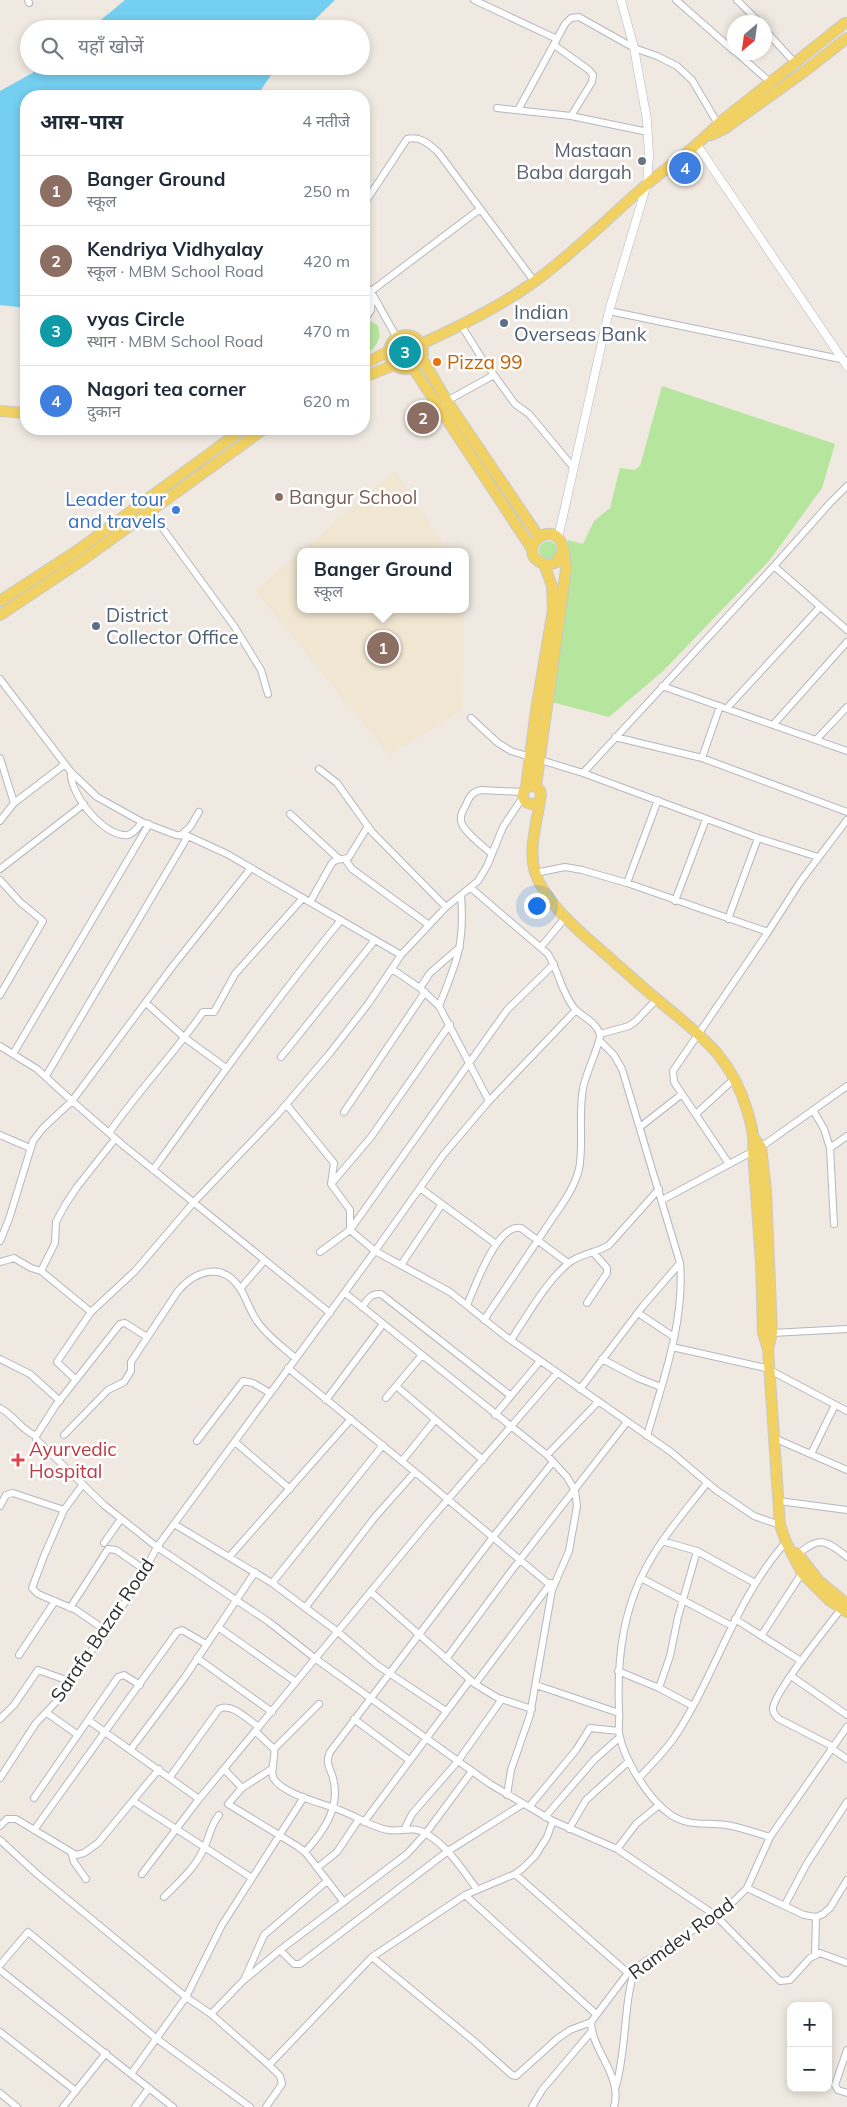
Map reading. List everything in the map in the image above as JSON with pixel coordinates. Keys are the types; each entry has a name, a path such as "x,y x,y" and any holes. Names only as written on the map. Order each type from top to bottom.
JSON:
{"main road":[{"path":"421,344 461,325 534,282 647,184 706,137 718,124 846,23"},
{"path":"706,137 724,129 805,72 847,38"},
{"path":"422,358 413,368 403,369 394,365 389,356 390,346 397,338 410,336 421,344 422,358 443,404 532,549 536,559 544,564 552,586 553,610 542,674 535,757"},
{"path":"370,361 389,351"},
{"path":"370,375 394,365"},
{"path":"413,368 443,404 539,537"},
{"path":"0,411 20,413"},
{"path":"0,601 78,550 234,435"},
{"path":"0,615 84,559 253,435"},
{"path":"532,549 535,540 539,537 549,534 558,538 563,550 566,575 546,703 526,802 530,804 540,800"},
{"path":"544,564 557,562 563,550"},
{"path":"527,791 540,790 532,854 535,872 555,905 565,918 699,1034 720,1055 735,1078 742,1095 757,1149 769,1230 772,1333 768,1349"},
{"path":"757,1149 763,1332 768,1349 780,1524 802,1573 829,1600 845,1608"},
{"path":"792,1551 845,1608"}],"street":[{"path":"474,0 555,42 589,70 593,75 592,82 571,116"},
{"path":"558,538 609,311 647,184 648,132 634,48 621,0"},
{"path":"676,0 727,45"},
{"path":"737,0 752,15"},
{"path":"518,110 569,20 579,17 634,48 666,60 685,73 692,80 718,124"},
{"path":"772,38 796,64"},
{"path":"744,60 771,83"},
{"path":"497,108 571,116 648,132"},
{"path":"370,195 407,139 416,137 430,144 438,152 534,282"},
{"path":"696,145 798,296 846,362"},
{"path":"371,293 480,209"},
{"path":"370,312 371,293"},
{"path":"371,293 397,338"},
{"path":"609,311 846,362"},
{"path":"461,325 515,404 529,414 573,467"},
{"path":"443,404 494,375"},
{"path":"582,773 774,566 830,502 847,486"},
{"path":"150,512 234,626 261,670 268,694"},
{"path":"774,566 847,630"},
{"path":"702,758 723,707 820,607"},
{"path":"773,725 847,642"},
{"path":"0,679 71,772 97,797 146,823 176,835 185,836 227,854 401,956"},
{"path":"662,686 847,751"},
{"path":"816,740 847,707"},
{"path":"471,718 498,743 512,751 582,773 758,838 818,856"},
{"path":"615,737 702,758 847,812"},
{"path":"0,758 14,804"},
{"path":"0,822 14,804 65,764"},
{"path":"319,769 336,783 368,826 390,851 446,907"},
{"path":"71,772 72,784 84,804 97,820 106,827 124,835 134,832 146,823"},
{"path":"492,854 464,828 461,822 461,815 470,796 481,790 527,791"},
{"path":"76,1380 57,1362 91,1312 136,1271 194,1202 286,1104 330,1053 368,1004 401,956 446,907 478,881 503,827 527,791"},
{"path":"627,883 658,800"},
{"path":"0,869 84,804"},
{"path":"46,1076 199,812"},
{"path":"290,814 352,869 429,925"},
{"path":"675,901 706,818"},
{"path":"729,1164 674,1082 673,1071 818,856 847,820"},
{"path":"13,1054 146,823"},
{"path":"310,902 334,860 349,857 368,826"},
{"path":"728,919 758,838"},
{"path":"535,872 565,867 582,870 627,883 768,932"},
{"path":"0,1242 9,1219 30,1148 37,1134 72,1101 252,868"},
{"path":"0,880 20,902 43,921 0,995"},
{"path":"471,888 548,954 554,964 566,996 576,1010 590,1021 622,1069 680,1263 681,1281 674,1337 647,1436"},
{"path":"439,1006 454,970 461,946 464,923 461,895"},
{"path":"109,1133 133,1098 185,1038 203,1012 214,1012 235,974 303,898"},
{"path":"541,947 565,918"},
{"path":"153,1170 282,992 340,920"},
{"path":"281,1057 375,940"},
{"path":"344,1112 422,990 430,973 461,946"},
{"path":"320,1252 350,1230 507,1010 554,964"},
{"path":"392,969 422,990 439,1006 489,1101"},
{"path":"484,1320 563,1202 579,1168 580,1115 583,1088 600,1037 636,1022 657,999"},
{"path":"146,1003 185,1038 226,1068"},
{"name":"Sarafa Bazar Road","path":"0,1778 36,1723 57,1701 106,1630 145,1570 157,1547 375,1252 444,1154 489,1101 576,1010"},
{"path":"331,1184 371,1137 450,1024"},
{"path":"0,1046 46,1076 115,1139 330,1313"},
{"path":"696,1114 735,1078"},
{"path":"662,1200 757,1149 847,1086"},
{"path":"640,1127 682,1094"},
{"path":"286,1104 334,1163 331,1184 350,1210 350,1230 375,1252 450,1292 484,1320 540,1361 671,1452 707,1483 754,1516 780,1524"},
{"path":"813,1110 824,1129 830,1148 834,1224"},
{"path":"0,1135 30,1148"},
{"path":"830,1148 847,1136"},
{"path":"41,1271 55,1243 56,1222 65,1205 77,1186 97,1164 115,1139"},
{"path":"420,1188 496,1244"},
{"path":"511,1340 548,1286 568,1263 580,1256 609,1245 659,1189"},
{"path":"401,1265 442,1204"},
{"path":"467,1306 496,1244 508,1231 515,1227 521,1228 568,1263"},
{"path":"587,1303 607,1274 607,1268 592,1252"},
{"path":"0,1262 14,1258 31,1268 41,1271 91,1312"},
{"path":"240,1289 264,1261"},
{"path":"580,1389 638,1313 680,1263"},
{"path":"64,1434 108,1390 124,1382 131,1371 131,1362 178,1290 187,1280 197,1274 209,1271 222,1273 232,1280 240,1289 262,1328 295,1358"},
{"path":"345,1293 547,1455 567,1477 574,1491 577,1506 574,1528 551,1598 532,1709 511,1770 508,1795"},
{"path":"362,1307 370,1296 381,1294 511,1396"},
{"path":"638,1313 674,1337"},
{"path":"36,1436 42,1424 122,1322 147,1337"},
{"path":"326,1400 383,1324"},
{"path":"772,1333 847,1329"},
{"path":"672,1347 766,1368 847,1411"},
{"path":"386,1398 422,1355"},
{"path":"0,1359 30,1374 60,1401"},
{"path":"602,1359 638,1378 661,1387"},
{"path":"495,1415 540,1361"},
{"path":"288,1368 550,1585"},
{"path":"142,1874 199,1799 448,1500 557,1373"},
{"path":"198,1441 243,1381 253,1383 270,1393"},
{"path":"396,1386 483,1460"},
{"path":"547,1455 598,1402"},
{"path":"811,1454 835,1404"},
{"path":"0,1408 6,1411 29,1433 36,1436 36,1439 121,1519 157,1547 269,1622 316,1659 508,1795 569,1829 617,1849 715,1914 780,1981 790,1980 815,1955 826,1954 847,1963"},
{"path":"230,1556 351,1419"},
{"path":"402,1461 435,1420"},
{"path":"446,1659 519,1560 627,1422"},
{"path":"774,1438 847,1470"},
{"path":"235,1442 290,1489"},
{"path":"272,1583 382,1445"},
{"path":"305,1852 322,1832 333,1808 334,1779 327,1759 354,1719 418,1634 492,1537 553,1462"},
{"path":"305,1608 375,1517 415,1472"},
{"path":"707,1483 662,1541 641,1578 630,1605 618,1671 620,1734 629,1761 639,1778 659,1805 670,1814 689,1823 725,1825 770,1837"},
{"path":"83,1484 64,1510 32,1588 38,1594 70,1608 106,1630"},
{"path":"0,1506 6,1495 13,1493 64,1510"},
{"path":"779,1501 847,1510"},
{"path":"104,1543 121,1519"},
{"path":"174,1524 272,1583 338,1632 389,1674 446,1711"},
{"path":"662,1541 697,1551 755,1583"},
{"path":"639,1778 674,1737 693,1706 755,1583 774,1555 792,1551 818,1541 835,1547 847,1557"},
{"path":"70,1608 108,1549 116,1550 145,1570"},
{"path":"659,1688 670,1656 678,1617 697,1551"},
{"path":"131,1749 197,1658 255,1572"},
{"path":"761,1636 802,1573"},
{"path":"317,1868 337,1852 446,1711 472,1682 557,1577"},
{"path":"641,1578 761,1636 801,1661"},
{"path":"372,1593 472,1682 492,1695 532,1709"},
{"path":"19,1656 55,1601"},
{"path":"845,1608 801,1661 773,1709 774,1715 786,1724 831,1747 847,1759"},
{"path":"218,1627 296,1682"},
{"path":"34,1830 48,1808 179,1631 182,1630 206,1644"},
{"path":"197,1658 272,1712"},
{"path":"0,1719 14,1705 38,1670 69,1681"},
{"path":"618,1671 659,1688 693,1706"},
{"path":"34,1798 118,1677 124,1675 140,1685"},
{"path":"791,1676 847,1715"},
{"path":"536,1685 620,1713"},
{"path":"404,1830 412,1814 458,1761 502,1699"},
{"path":"319,1704 274,1749 272,1774 279,1784 304,1797 387,1830 411,1829 426,1833 448,1851 476,1888"},
{"path":"170,1777 219,1709 223,1707 231,1708 257,1729 274,1749"},
{"path":"46,1713 78,1735"},
{"path":"354,1719 409,1760"},
{"path":"88,1720 199,1799"},
{"path":"747,1888 770,1837 831,1747 847,1727"},
{"path":"280,1950 294,1964 300,1964 448,1851 526,1806 576,1750 590,1728 620,1734"},
{"path":"546,1817 594,1760 620,1734"},
{"path":"569,1829 586,1800 629,1761"},
{"path":"273,1768 242,1788 228,1804 305,1852 343,1901"},
{"path":"0,1826 7,1819 12,1818 22,1821 70,1852 76,1855 84,1854 98,1842 159,1769"},
{"path":"224,1769 242,1788"},
{"path":"211,2014 243,1981 280,1950 343,1901 398,1862 426,1833 472,1771"},
{"path":"131,2074 186,1997 210,1946 304,1797"},
{"path":"132,1801 252,1878"},
{"path":"785,1905 806,1865 847,1802"},
{"path":"617,1849 636,1824 659,1805"},
{"path":"164,1898 185,1876 204,1848 212,1824 219,1815"},
{"path":"269,2065 372,1957 465,1894 515,1874 535,1856 553,1821"},
{"path":"0,1840 186,1997 211,2014 280,2076 282,2084 266,2107"},
{"path":"70,1852 74,1862 86,1879"},
{"path":"515,1874 628,1973"},
{"path":"815,1955 816,1917 830,1908 847,1880"},
{"path":"243,1981 264,1935 327,1881"},
{"name":"Ramdev Road","path":"591,2022 628,1973 715,1914 728,1908 747,1888 804,1915 816,1917"},
{"path":"465,1894 596,2014"},
{"path":"0,1965 28,1932 157,2039 250,2107"},
{"path":"372,1957 476,2042 512,2075 521,2074 557,2039 570,2030 591,2022 592,2032 608,2064 615,2087"},
{"path":"614,2107 615,2087 621,2068 629,1990 636,1967"},
{"path":"0,1970 173,2107"},
{"path":"0,2032 76,2091"},
{"path":"532,2107 542,2090 592,2032"},
{"path":"847,2050 835,2085 838,2090 847,2093"},
{"path":"63,2107 106,2054"},
{"path":"134,2107 149,2088"},
{"path":"0,2092 17,2107"}],"shaded area":[{"path":"395,471 445,548 306,548"},
{"path":"297,555 297,613 464,613 463,705 458,713 389,755 256,591"}],"green space":[{"path":"371,321 378,326 379,340 370,352"},
{"path":"405,343 412,346 415,353 412,360 405,363 398,360 395,353 398,346"},
{"path":"662,386 835,444 822,488 769,561 663,671 609,717 548,701 568,540 583,544 594,521 610,508 620,468 635,470 640,466"},
{"path":"548,541 554,544 557,550 554,556 548,559 542,556 539,550 542,544"}],"water":[{"path":"125,0 335,0 314,20 101,20"},
{"path":"29,75 271,75 261,90 20,90 20,307 0,305 0,91"}],"place":[{"name":"Mastaan Baba dargah","path":"642,161"},
{"name":"Nagori tea corner","path":"685,168"},
{"name":"Indian Overseas Bank","path":"504,323"},
{"name":"vyas Circle","path":"405,352"},
{"name":"Pizza 99","path":"437,362"},
{"name":"Kendriya Vidhyalay","path":"423,418"},
{"name":"Bangur School","path":"279,497"},
{"name":"Leader tour and travels","path":"176,510"},
{"name":"District Collector Office","path":"96,626"},
{"name":"Banger Ground","path":"383,648"},
{"name":"Ayurvedic Hospital","path":"18,1460"}]}
